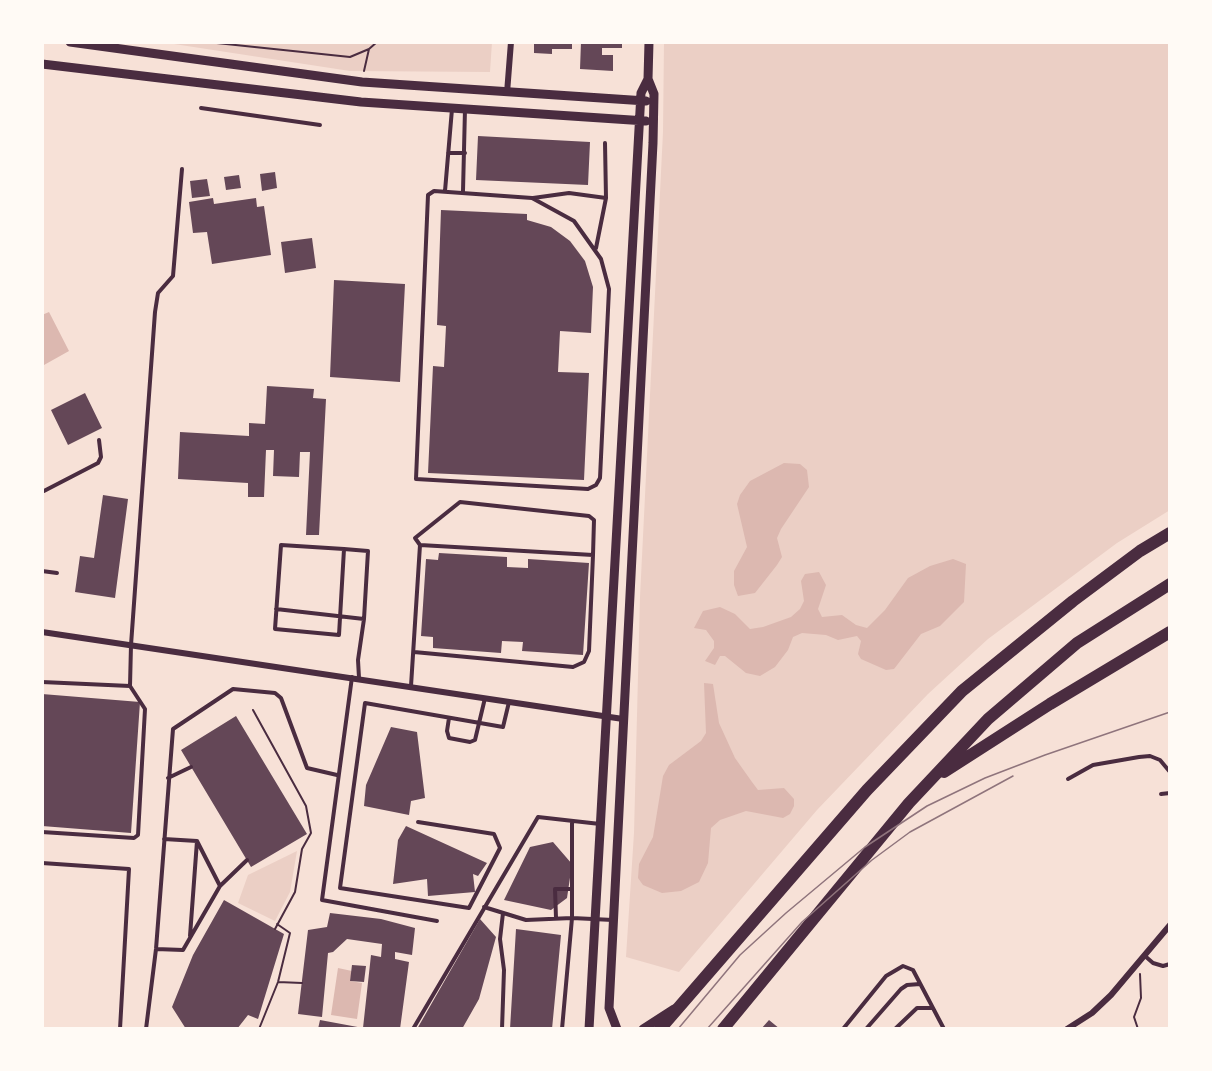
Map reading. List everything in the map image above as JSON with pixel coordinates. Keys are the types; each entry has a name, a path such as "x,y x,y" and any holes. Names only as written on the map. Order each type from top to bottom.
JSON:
{"main road":[{"path":"660,1029 867,790 962,691 1073,601 1140,551 1170,533"},
{"path":"723,1029 828,899 928,783 988,719 1077,643 1170,584"},
{"path":"928,783 1042,709 1170,632"}],"street":[{"path":"70,42 362,82 653,102"},
{"path":"507,93 511,42"},
{"path":"617,1029 609,1008 653,121 653,102 648,79 649,42"},
{"path":"42,64 351,100 653,121"},
{"path":"589,1029 641,93 648,79"},
{"path":"458,90 465,108"},
{"path":"42,632 356,677 623,719"},
{"path":"1067,1029 1105,1002 1170,925"},
{"path":"643,1029 681,1004"}],"lane":[{"path":"201,108 320,125"},
{"path":"444,191 452,108"},
{"path":"463,191 465,108"},
{"path":"596,249 606,198 605,143"},
{"path":"448,153 465,153"},
{"path":"42,832 134,838 138,835 145,709 130,686 131,645 155,312 158,293 173,276 182,169"},
{"path":"532,198 574,221 596,249 606,272 609,289 600,478 588,489 416,479 428,195 434,191 463,191 532,198 568,193 606,198"},
{"path":"42,492 98,463 101,457 99,440"},
{"path":"411,686 420,545 415,538 460,502 590,516 594,520 589,651 584,662 573,667 414,652"},
{"path":"344,549 339,634 274,629 281,545 344,549 368,551 364,619 356,677 337,775 322,900 438,921"},
{"path":"420,545 593,555"},
{"path":"42,571 57,573"},
{"path":"276,609 364,619"},
{"path":"42,682 130,686"},
{"path":"146,1029 156,949 172,729 233,689 275,693 281,698 308,768 337,775"},
{"path":"449,718 447,734 451,739 475,740 481,723 485,698"},
{"path":"417,822 494,834 500,848 469,908 340,888 365,703 504,727 509,702"},
{"path":"1068,779 1093,765 1150,756 1160,760 1170,772"},
{"path":"168,778 191,767"},
{"path":"1161,794 1170,793"},
{"path":"412,1029 538,817 601,824"},
{"path":"562,1029 572,918 572,822"},
{"path":"164,839 197,841"},
{"path":"197,841 220,886"},
{"path":"190,939 197,841"},
{"path":"156,949 183,950 220,886 247,860"},
{"path":"42,863 129,869 120,1029"},
{"path":"556,918 555,889 572,889"},
{"path":"484,908 526,920 572,918 613,920"},
{"path":"502,1029 504,970 500,939 503,913"},
{"path":"1144,957 1163,966 1170,964"},
{"path":"843,1029 894,970 903,966 913,970 944,1029"},
{"path":"866,1029 901,989 908,985 920,984"},
{"path":"895,1029 917,1008 933,1008"}],"path":[{"path":"207,42 351,57 369,50 377,42"},
{"path":"362,82 369,50"},
{"path":"253,710 306,806 311,832 303,849 295,892 275,929"},
{"path":"259,1029 278,982 290,933 277,924"},
{"path":"1137,966 1141,978 1141,998 1134,1017 1138,1029"},
{"path":"278,982 302,983"}],"shaded area":[{"path":"161,42 492,42 490,72 350,71"},
{"path":"664,42 1170,42 1170,510 1117,543 988,639 928,694 817,810 679,972 626,957 634,833 640,597 663,132"},
{"path":"49,312 69,351 44,365 42,315"},
{"path":"784,463 800,464 807,470 809,487 777,538 782,557 777,565 755,593 738,596 734,585 734,571 747,547 737,504 740,495 750,481"},
{"path":"953,559 966,564 964,602 940,626 921,634 894,669 886,670 861,659 858,654 861,641 857,636 838,640 826,635 802,633 793,637 788,650 775,667 760,676 746,673 725,656 720,656 715,665 705,661 714,648 714,641 706,630 694,628 703,611 720,607 735,614 750,629 763,627 791,617 800,609 804,601 801,581 805,574 819,572 826,585 818,609 822,617 842,615 856,625 867,628 885,610 908,578 930,566"},
{"path":"704,683 713,684 719,723 735,758 752,782 758,790 784,788 794,799 794,806 790,814 783,818 746,811 720,820 711,828 708,863 699,882 681,891 662,893 643,885 638,878 639,864 653,837 663,776 669,765 701,741 706,733"},
{"path":"297,851 290,892 275,921 238,903 248,875"},
{"path":"338,968 352,971 350,981 362,983 357,1019 331,1015"}],"building":[{"path":"534,42 572,42 572,49 552,49 552,54 534,53"},
{"path":"581,42 622,42 622,48 602,48 602,55 613,55 613,71 580,69"},
{"path":"478,136 590,142 588,185 476,180"},
{"path":"275,172 277,188 262,191 260,174"},
{"path":"239,175 241,188 226,190 224,177"},
{"path":"207,179 210,196 192,198 190,181"},
{"path":"213,198 214,204 256,198 257,207 264,206 271,255 212,264 207,232 193,233 189,202"},
{"path":"441,210 527,214 527,220 551,227 570,241 585,261 593,287 591,333 560,331 558,372 589,373 584,480 428,473 433,366 444,367 446,326 437,325"},
{"path":"312,238 316,268 285,273 281,242"},
{"path":"334,280 405,284 400,382 330,377"},
{"path":"267,386 314,389 313,398 326,399 319,535 306,535 310,452 300,452 299,477 273,476 274,450 266,450 264,497 248,497 248,483 178,479 180,432 249,436 249,423 265,424"},
{"path":"85,393 102,428 68,445 51,410"},
{"path":"103,495 128,499 115,598 75,592 80,556 94,558"},
{"path":"439,553 507,557 507,567 528,568 528,559 589,563 583,655 522,651 523,642 502,641 501,653 433,648 433,637 421,636 426,559 438,560"},
{"path":"42,694 140,702 131,833 42,826"},
{"path":"236,716 307,834 251,867 181,750"},
{"path":"391,727 417,732 425,798 411,801 409,815 364,806 366,785"},
{"path":"406,826 487,863 478,876 473,874 475,892 428,896 427,879 393,884 398,840"},
{"path":"553,842 572,864 567,898 551,910 504,900 530,847"},
{"path":"224,900 284,934 258,1019 248,1015 237,1029 186,1029 172,1007 193,955"},
{"path":"330,913 381,919 415,928 412,955 395,952 395,959 409,962 400,1029 318,1029 320,1020 363,1028 371,955 381,957 382,944 347,939 333,952 328,953 322,1017 298,1014 308,930 327,927"},
{"path":"480,919 496,937 479,999 462,1029 417,1029"},
{"path":"516,929 561,935 552,1029 510,1029"},
{"path":"352,965 366,966 364,982 350,981"},
{"path":"769,1020 780,1029 761,1029"}],"tram line":[{"path":"678,1029 740,955 786,913 865,847 927,806 985,778 1170,712"},
{"path":"707,1029 802,922 872,860 910,832 1013,776"}]}
